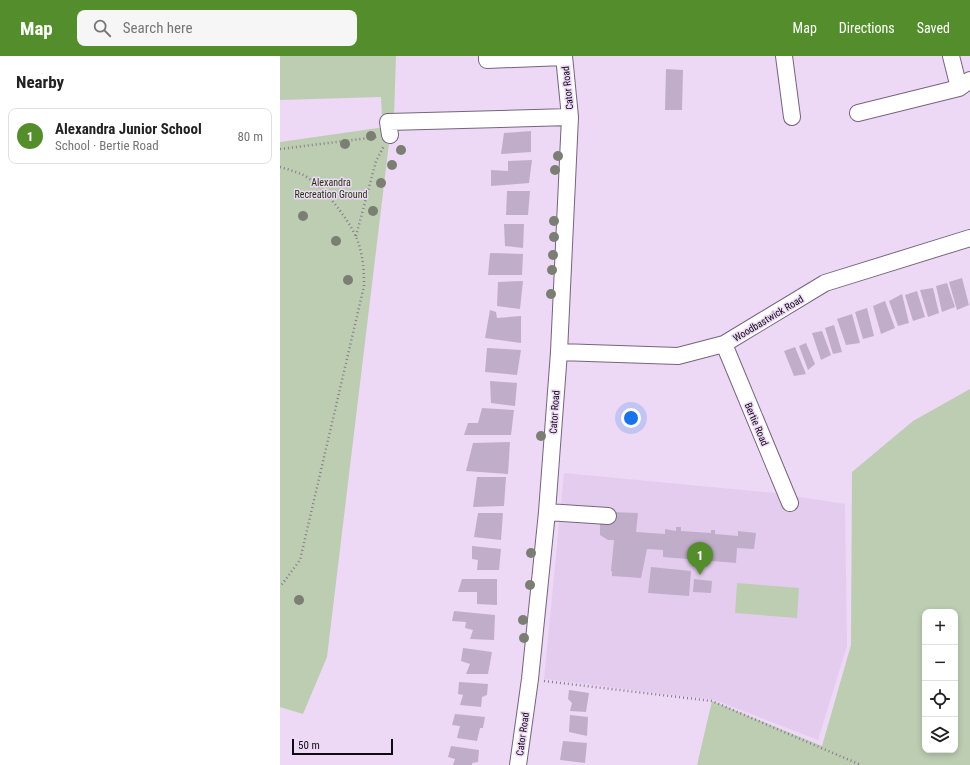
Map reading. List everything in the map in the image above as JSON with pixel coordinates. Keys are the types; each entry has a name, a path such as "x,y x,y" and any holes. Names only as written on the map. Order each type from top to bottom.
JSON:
{"street":[{"path":"487,56 487,60 564,57"},
{"path":"785,56 792,117"},
{"path":"858,112 964,84 951,56"},
{"name":"Cator Road","path":"518,765 530,679 547,512 559,352 570,118 564,57"},
{"path":"390,135 388,122 570,118"},
{"name":"Woodbastwick Road","path":"559,352 678,356 724,344 825,284 970,238"},
{"name":"Bertie Road","path":"724,344 790,503"},
{"path":"547,512 608,516"}],"path":[{"path":"280,149 390,135"},
{"path":"356,237 376,161 390,135"},
{"path":"280,167 301,174 322,188 345,218 356,237 364,264 364,286 357,320 300,560 280,587"},
{"path":"542,681 712,702 861,765"}],"shaded area":[{"path":"564,473 774,493 845,504 847,646 818,740 715,700 544,679"}],"green space":[{"path":"280,56 396,56 394,117 382,117 381,97 280,100"},
{"name":"Alexandra Recreation Ground","path":"385,127 390,135 327,657 303,714 280,707 280,142"},
{"path":"970,389 970,765 697,765 712,701 822,746 851,645 852,472 913,421"},
{"path":"737,583 799,588 797,618 735,613"}],"building":[{"path":"666,69 683,70 682,110 665,110"},
{"path":"531,131 531,152 501,154 504,133"},
{"path":"532,160 529,183 491,186 491,170 508,171 508,161"},
{"path":"507,191 530,191 528,215 506,215"},
{"path":"504,224 524,224 523,248 505,246"},
{"path":"490,253 523,254 522,275 488,275"},
{"path":"962,278 969,305 957,310 949,282"},
{"path":"523,281 520,309 497,306 498,282"},
{"path":"947,283 955,307 942,312 936,286"},
{"path":"933,288 939,313 928,317 920,290"},
{"path":"917,291 925,317 913,321 905,295"},
{"path":"902,294 909,323 898,326 889,301"},
{"path":"885,301 895,328 881,334 873,306"},
{"path":"867,308 874,336 863,339 855,312"},
{"path":"490,310 496,312 497,318 521,316 521,343 485,338"},
{"path":"852,314 860,343 846,345 837,319"},
{"path":"834,325 842,352 833,354 825,328"},
{"path":"822,331 831,355 821,360 812,333"},
{"path":"806,343 815,364 808,370 799,346"},
{"path":"795,347 806,374 794,376 784,351"},
{"path":"487,348 521,350 517,375 485,372"},
{"path":"490,381 517,383 515,406 491,403"},
{"path":"482,408 514,410 511,435 464,435 468,423 478,423"},
{"path":"510,442 508,474 466,471 473,443"},
{"path":"477,477 506,477 504,506 473,507"},
{"path":"611,512 638,513 636,532 665,534 665,529 676,531 676,527 681,527 681,531 711,533 711,530 715,530 715,534 738,536 738,531 756,533 754,549 737,548 736,563 663,557 663,550 647,549 641,578 612,576 611,571 614,540 608,540 600,535 600,523 608,523 608,525 610,525"},
{"path":"478,513 503,513 501,540 474,537"},
{"path":"472,546 501,549 499,570 477,570 478,560 472,559"},
{"path":"651,567 691,571 689,596 648,593"},
{"path":"462,579 497,579 497,605 477,604 477,592 458,592"},
{"path":"694,579 712,581 711,593 693,592"},
{"path":"454,611 495,615 494,640 470,639 473,630 465,628 466,622 452,621"},
{"path":"463,648 492,652 488,674 466,674 470,664 461,661"},
{"path":"459,682 488,684 487,695 482,697 481,707 460,705 463,695 458,694"},
{"path":"569,690 589,693 586,712 570,711 572,703 568,699"},
{"path":"455,714 485,717 483,728 480,728 477,741 457,738 460,726 452,725"},
{"path":"570,715 588,717 587,736 569,732"},
{"path":"563,741 587,743 585,763 560,760"},
{"path":"451,746 479,750 478,762 472,763 472,765 453,765 455,759 448,757"}],"place":[{"name":"Alexandra Junior School","path":"700,575"}]}
